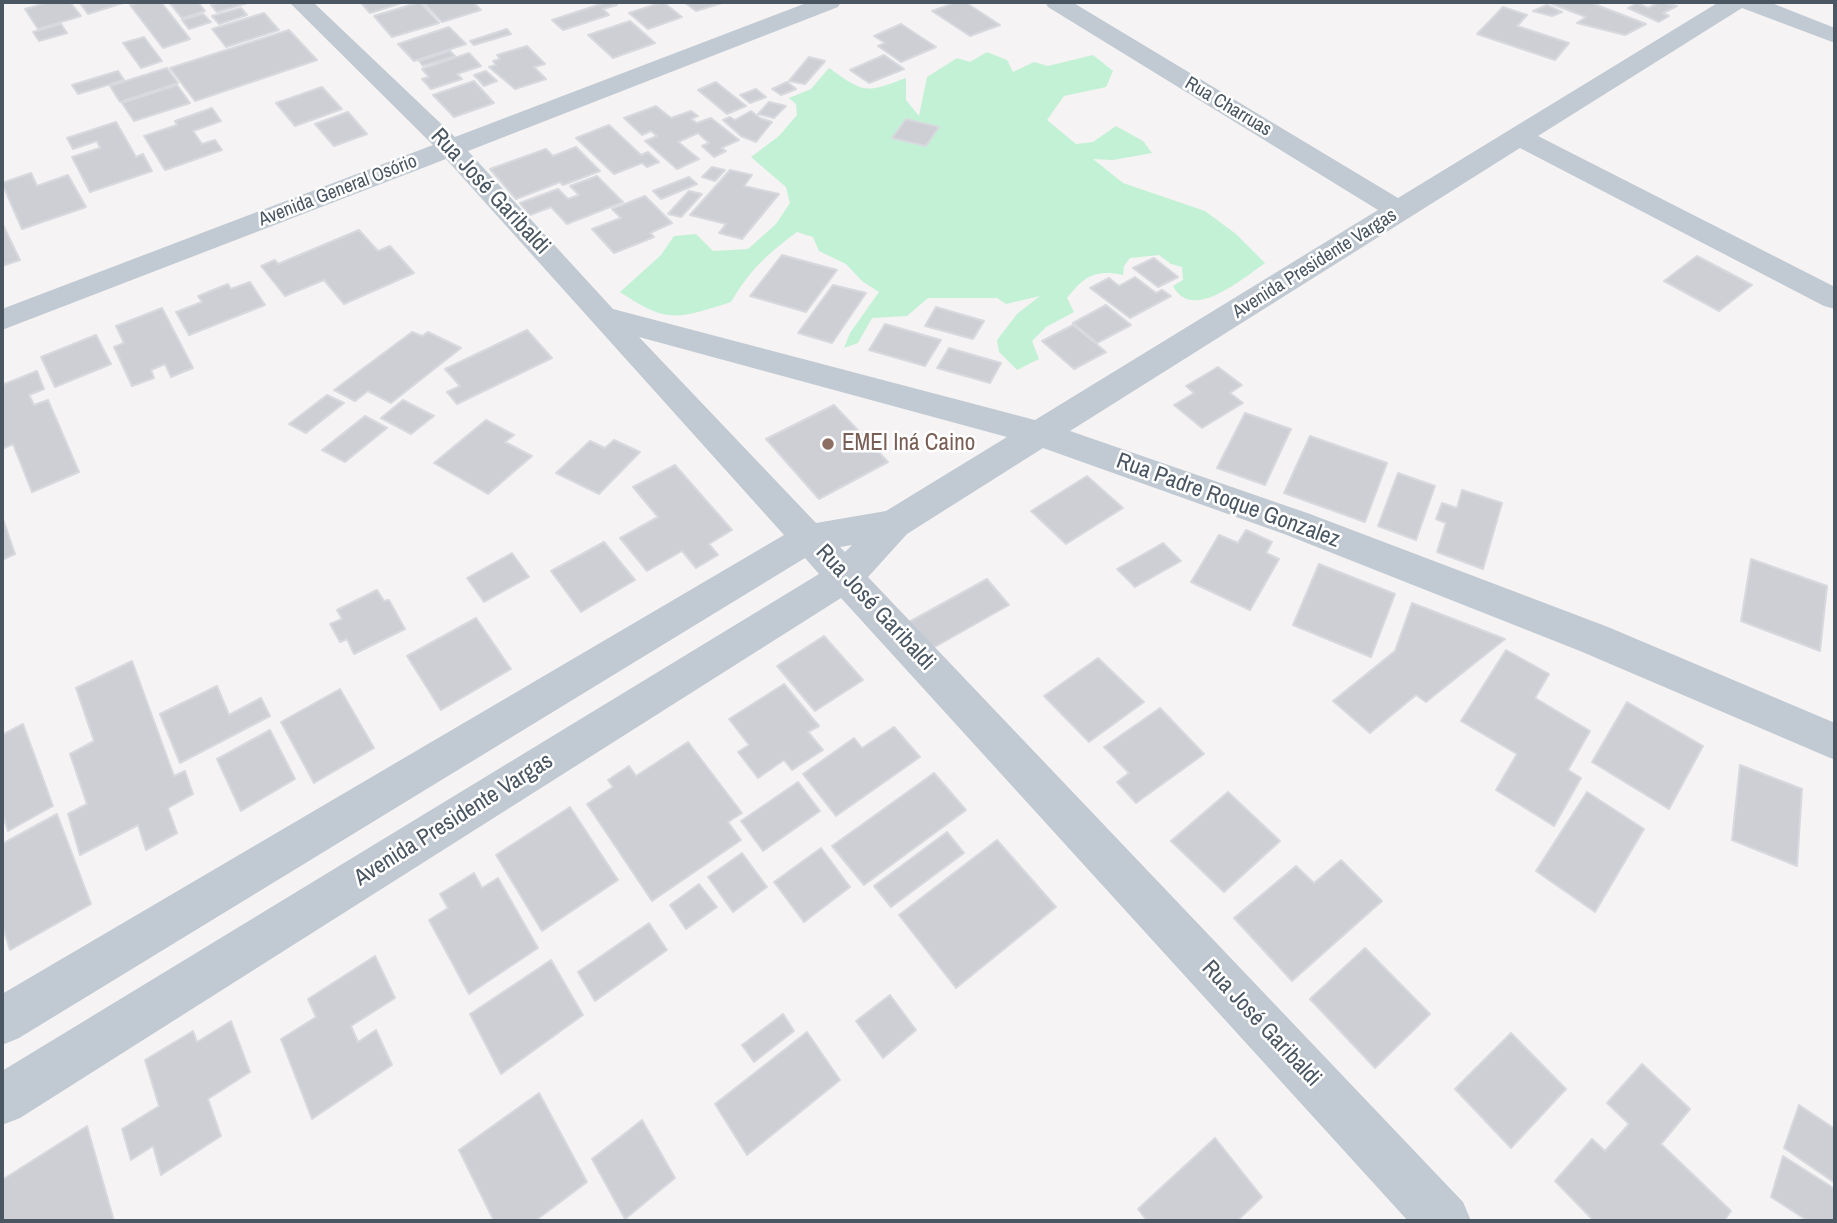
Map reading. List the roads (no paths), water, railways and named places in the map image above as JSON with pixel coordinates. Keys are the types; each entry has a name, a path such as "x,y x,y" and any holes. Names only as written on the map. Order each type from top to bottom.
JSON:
{"street":[{"name":"Rua José Garibaldi","path":"300,2 451,148 602,316 1444,1221"},
{"name":"Avenida General Osório","path":"2,320 830,2"},
{"name":"Rua Charruas","path":"1056,2 1400,212"},
{"name":"Avenida Presidente Vargas","path":"2,1100 846,576 894,524 1735,2"},
{"path":"1749,2 1835,36"},
{"path":"1519,136 1835,299"},
{"name":"Rua Padre Roque Gonzalez","path":"602,316 1040,434 1336,539 1594,639 1835,742"},
{"name":"Avenida Presidente Vargas","path":"2,1021 810,538 894,524"}],"place":[{"name":"EMEI Iná Caino","path":"828,444"}]}
